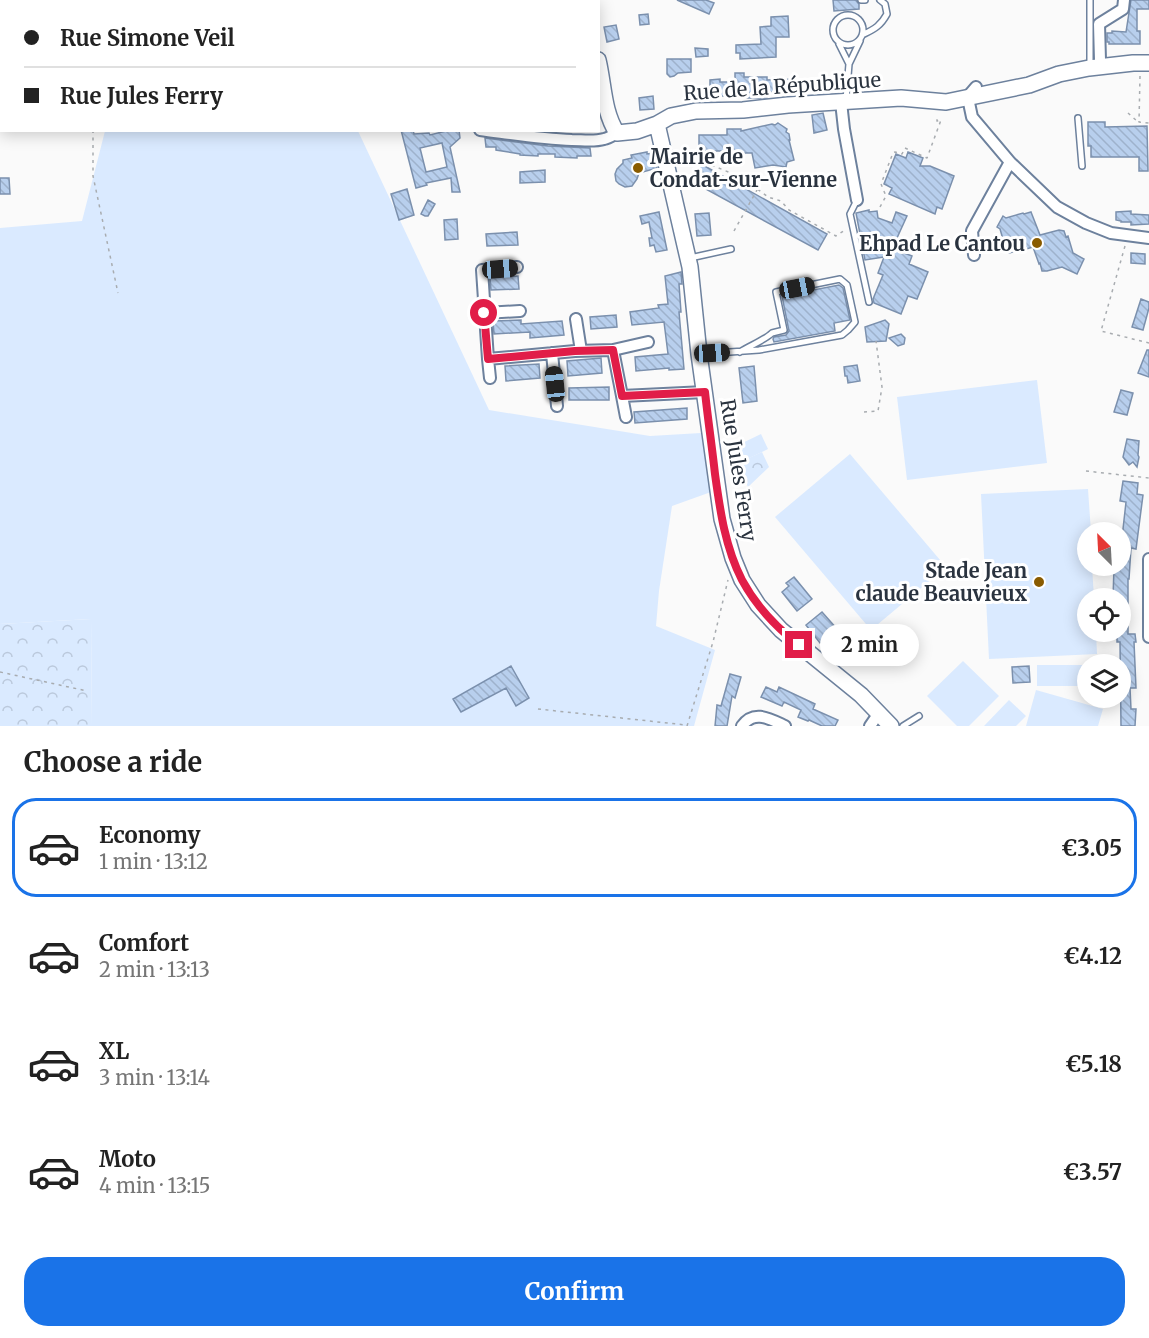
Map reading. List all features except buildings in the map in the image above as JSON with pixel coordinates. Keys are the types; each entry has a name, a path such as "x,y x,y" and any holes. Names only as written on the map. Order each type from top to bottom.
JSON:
{"main road":[{"name":"Rue de la République","path":"617,133 637,131 671,116 696,111 743,110 912,98 946,102 972,93 1029,85 1093,63 1120,57 1149,57"},
{"name":"Rue de la République","path":"1093,63 1133,63 1145,69"},
{"path":"600,71 608,115 617,133"},
{"name":"Rue Jules Ferry","path":"657,124 688,258 722,519 733,558 742,580 758,604 781,630 861,695 891,726"}],"street":[{"path":"1093,63 1099,24 1123,9 1124,0"},
{"path":"972,93 972,117 1010,162 1057,207 1086,223 1111,233 1149,238"},
{"path":"843,102 844,129 857,200"},
{"path":"508,132 516,136 590,141 604,139 617,133"},
{"path":"974,255 972,231 1010,162"},
{"path":"490,378 482,270 517,267"},
{"path":"484,313 520,311"},
{"path":"576,319 581,351"},
{"path":"488,359 613,350 648,342"},
{"path":"613,350 626,417"},
{"path":"552,353 557,405"},
{"path":"622,396 705,392"},
{"path":"1149,559 1149,637"},
{"path":"870,726 879,713"},
{"path":"742,726 751,718 760,716 785,726"}],"lane":[{"path":"843,102 849,64 860,41 864,34 883,22 887,14 885,4 880,0"},
{"path":"1090,0 1093,63"},
{"path":"849,64 833,34 837,20 846,15 856,16 862,24 864,34"},
{"path":"838,42 847,46 860,41"},
{"path":"1078,118 1082,166"},
{"path":"857,200 850,214 869,302"},
{"path":"688,258 731,249"},
{"path":"699,354 740,352 759,350 842,335 855,322 847,285 840,279 776,292 784,330 772,333 740,352"},
{"path":"903,726 919,716"}],"path":[{"path":"1139,122 1145,69"},
{"path":"880,207 886,196 881,184 892,153 902,154 905,148 927,158 941,120 937,121 937,111"},
{"path":"1128,113 1139,122 1149,123"},
{"path":"93,132 93,176 118,292"},
{"path":"664,154 680,152 743,178 768,197 781,201 789,210 836,236 852,225"},
{"path":"734,231 757,189"},
{"path":"1128,236 1101,331 1149,343"},
{"path":"864,412 878,411 882,387 876,341"},
{"path":"1086,471 1149,478"},
{"path":"538,709 687,725 714,642 728,579"},
{"path":"0,672 87,691"}],"green space":[{"path":"105,132 358,132 489,410 650,436 701,433 711,492 672,506 656,626 715,650 694,726 92,726 91,619 0,624 0,228 82,221"},
{"path":"1037,380 1047,463 907,480 897,397"},
{"path":"761,434 768,449 739,463 732,448"},
{"path":"762,452 769,467 748,487 736,464"},
{"path":"850,454 946,567 871,630 775,517"},
{"name":"Stade Jean claude Beauvieux","path":"1088,489 1090,522 1077,522 1077,576 1093,576 1093,588 1077,588 1077,642 1096,642 1097,654 989,659 981,494"},
{"path":"91,619 92,726 0,726 0,624"},
{"path":"963,661 999,696 969,726 957,726 927,696"},
{"path":"1037,665 1077,665 1077,686 1037,686"},
{"path":"1036,690 1077,702 1077,708 1103,709 1098,726 1026,726"},
{"path":"1009,700 1026,716 1016,726 984,726"}],"place":[{"name":"Mairie de Condat-sur-Vienne","path":"638,168"},
{"name":"Ehpad Le Cantou","path":"1037,243"},
{"name":"Stade Jean claude Beauvieux","path":"1039,582"}],"route":[{"path":"484,313 488,359 613,350 622,396 705,392 722,519 733,558 742,580 758,604 781,630 799,645"}]}
